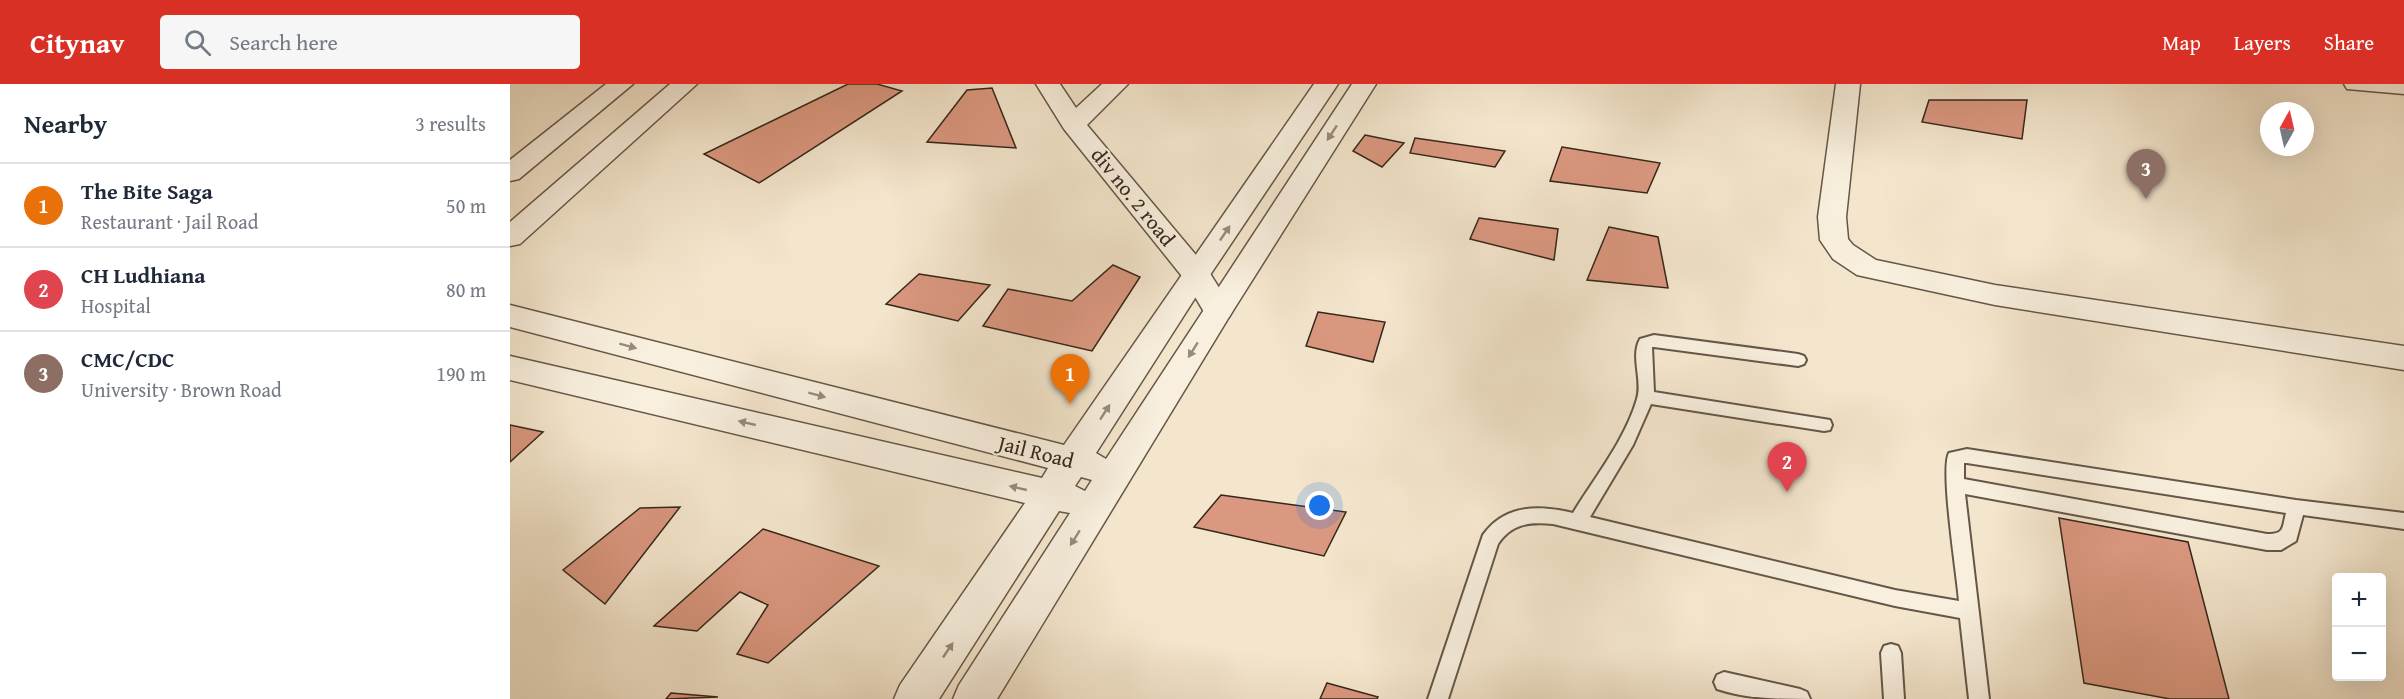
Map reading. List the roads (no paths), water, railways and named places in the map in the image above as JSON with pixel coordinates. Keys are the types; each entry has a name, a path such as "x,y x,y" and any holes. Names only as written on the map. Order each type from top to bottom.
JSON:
{"street":[{"path":"510,173 621,84"},
{"path":"510,237 685,84"},
{"name":"div no. 2 road","path":"1048,84 1073,124 1196,274 1218,310"},
{"path":"1073,124 1116,84"},
{"path":"915,699 1196,274 1326,84"},
{"path":"974,699 1218,310 1364,84"},
{"path":"1848,84 1832,217 1834,240 1843,252 1867,268 1995,295 2404,358"},
{"path":"2356,84 2404,87"},
{"name":"Jail Road","path":"510,316 1118,471"},
{"path":"544,376 592,336"},
{"name":"Jail Road","path":"510,368 1096,505"}],"lane":[{"path":"1578,522 1627,440 1646,397 1644,347 1649,341 1798,360"},
{"path":"1646,397 1824,425"},
{"path":"1979,699 1968,611 1966,556 1955,485 1955,458 1967,456 2296,507 2404,521"},
{"path":"1955,485 2267,542 2281,542 2289,536 2296,507"},
{"path":"1438,699 1490,541 1496,530 1517,516 1533,514 1578,522 1895,597 1968,611"},
{"path":"1891,653 1894,699"},
{"path":"1724,682 1800,699"}],"place":[{"name":"CMC/CDC","path":"2146,199"},
{"name":"The Bite Saga","path":"1070,404"},
{"name":"CH Ludhiana","path":"1787,492"}]}
